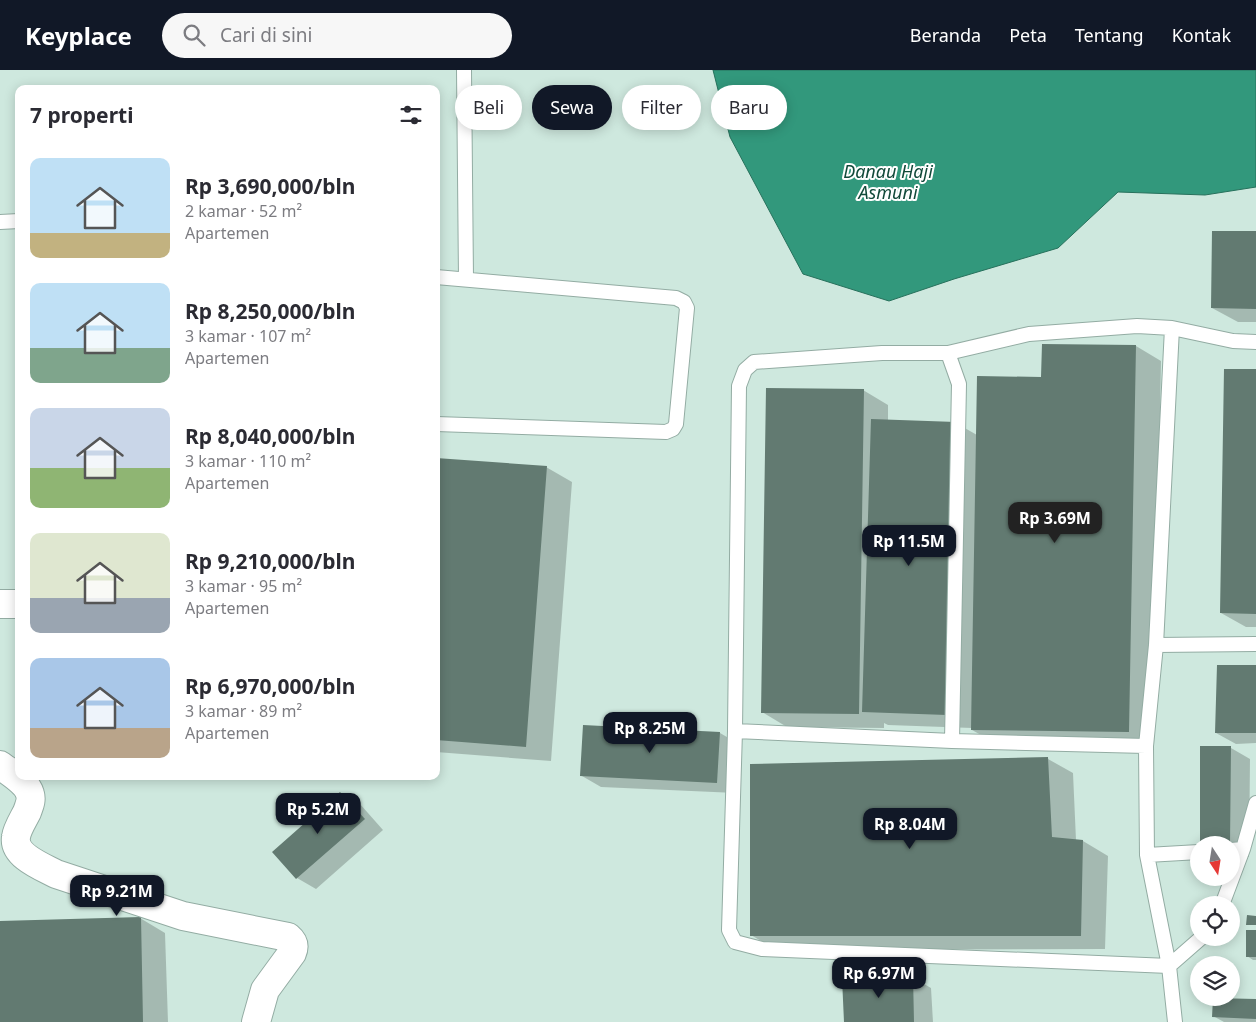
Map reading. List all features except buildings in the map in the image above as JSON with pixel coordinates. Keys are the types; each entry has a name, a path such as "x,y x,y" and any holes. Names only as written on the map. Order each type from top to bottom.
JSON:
{"street":[{"path":"0,604 15,604"},
{"path":"0,765 15,777"},
{"path":"19,780 28,789 31,795 31,803 16,838 18,848 26,857 38,865 56,874 183,916 288,937 292,940 294,947 292,953 265,990 256,1022"}],"lane":[{"path":"464,70 466,279"},
{"path":"0,222 15,221"},
{"path":"440,277 676,298 684,302 687,308 676,424 673,429 666,432 440,424"},
{"path":"1192,946 1169,966 762,950 735,942 729,930 735,731 739,386 745,370 754,362 882,353 948,353 1029,334 1137,326 1172,328 1233,341 1256,342"},
{"path":"1172,328 1156,644 1146,746 1147,855 1169,966 1175,1022"},
{"path":"948,353 959,384 952,741"},
{"path":"1156,644 1256,644"},
{"path":"735,731 952,741 1146,746"},
{"path":"1240,843 1256,803"},
{"path":"1147,855 1190,853"}],"water":[{"name":"Danau Haji Asmuni","path":"713,70 1256,70 1256,187 1205,195 1118,192 1058,248 954,279 889,301 803,274 730,137 728,130 787,130 787,85 717,85"}]}
